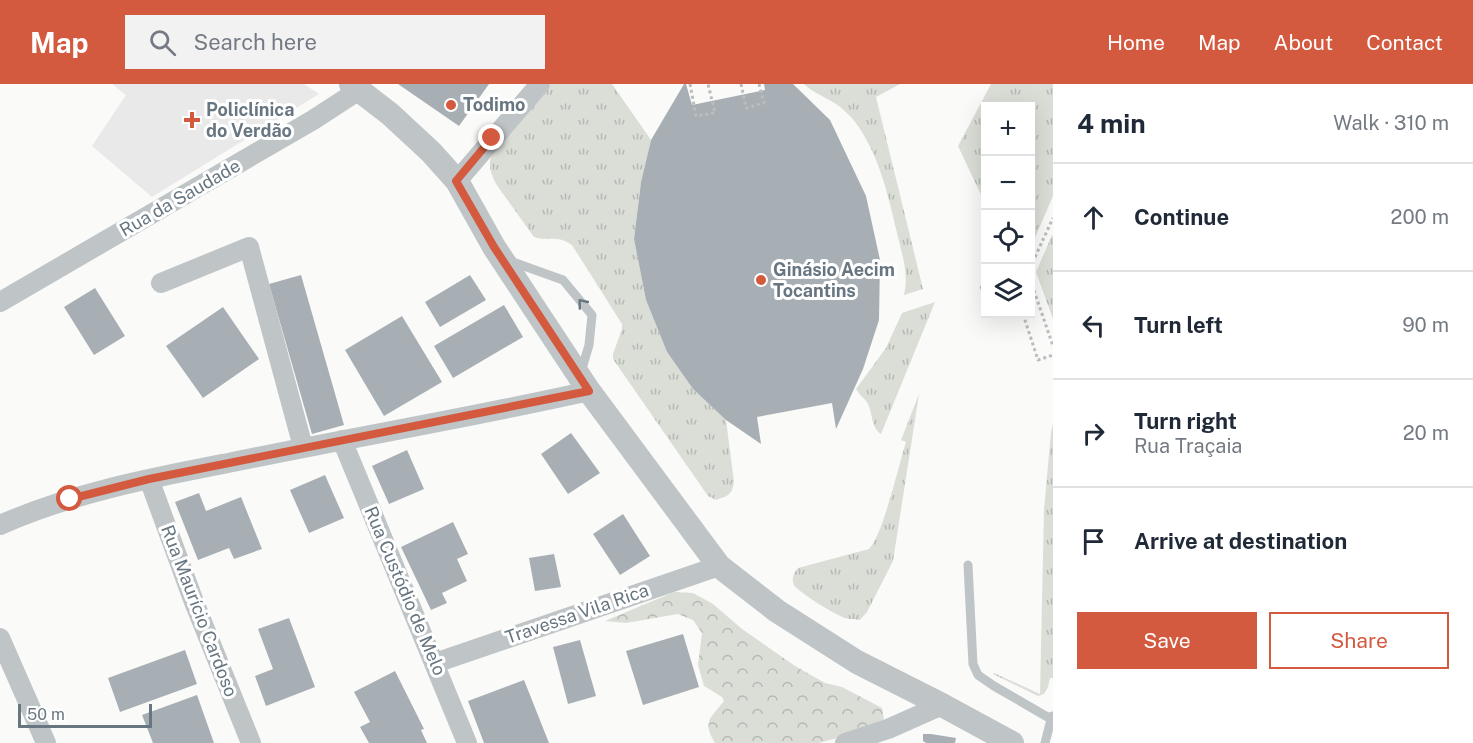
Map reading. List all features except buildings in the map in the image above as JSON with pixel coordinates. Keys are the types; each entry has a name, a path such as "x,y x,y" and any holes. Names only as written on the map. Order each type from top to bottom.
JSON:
{"street":[{"path":"456,181 540,84"},
{"path":"355,87 390,114 431,153 456,181 502,258 585,384 718,566 777,611 857,662 1011,743"},
{"name":"Rua da Saudade","path":"0,302 313,120 355,87"},
{"path":"161,283 249,247 303,447"},
{"path":"0,525 70,499 149,479 342,440 585,384"},
{"name":"Rua Custódio de Melo","path":"342,440 467,743"},
{"name":"Rua Maurício Cardoso","path":"149,479 194,602 251,743"},
{"name":"Travessa Vila Rica","path":"435,663 718,566"},
{"path":"0,638 46,743"},
{"path":"845,743 888,729 942,705"}],"lane":[{"path":"502,258 563,279 592,315 585,384"},
{"path":"969,565 973,664 978,675 994,686 1052,716 1045,743"}],"path":[{"path":"690,84 696,116 714,113 708,84"},
{"path":"741,84 746,108 764,103 759,84"},
{"path":"1032,264 1053,218"},
{"path":"1035,294 1053,346"},
{"path":"1024,318 1038,360 1053,355"}],"shaded area":[{"name":"Policlínica do Verdão","path":"112,84 304,84 319,94 152,197 92,146 126,95"}],"green space":[{"path":"551,84 612,84 651,140 641,182 634,239 646,300 667,352 693,389 726,420 734,482 731,492 724,497 716,500 708,496 613,359 622,324 572,245 557,239 534,237 493,178 490,161 499,143"},
{"path":"804,84 900,84 876,97 923,289 904,295 906,279 904,264 890,203 869,144 852,118 840,107"},
{"path":"991,84 1053,84 1053,196 1035,238 1035,102 981,102"},
{"path":"981,103 981,195 958,146"},
{"path":"1053,236 1053,319 1036,272"},
{"path":"935,302 881,434 874,424 868,404 856,389 886,348 902,313"},
{"path":"919,394 893,561 867,612 860,620 847,619 803,593 794,585 793,576 798,568 869,549 885,515 906,442 901,440"},
{"path":"1053,424 1053,678 1050,678 1044,694 1038,696 993,674 1040,694 1044,510"},
{"path":"674,592 693,593 713,604 742,629 795,666 825,683 842,687 882,708 884,720 873,728 819,743 715,743 709,730 709,720 724,701 722,697 704,686 698,665 702,633 693,620 678,614 626,623 605,621"}],"place":[{"name":"Todimo","path":"451,105"},
{"name":"Policlínica do Verdão","path":"192,120"},
{"name":"Ginásio Aecim Tocantins","path":"761,280"}],"route":[{"path":"70,499 149,479 589,391 494,247 456,181 492,138"}]}
